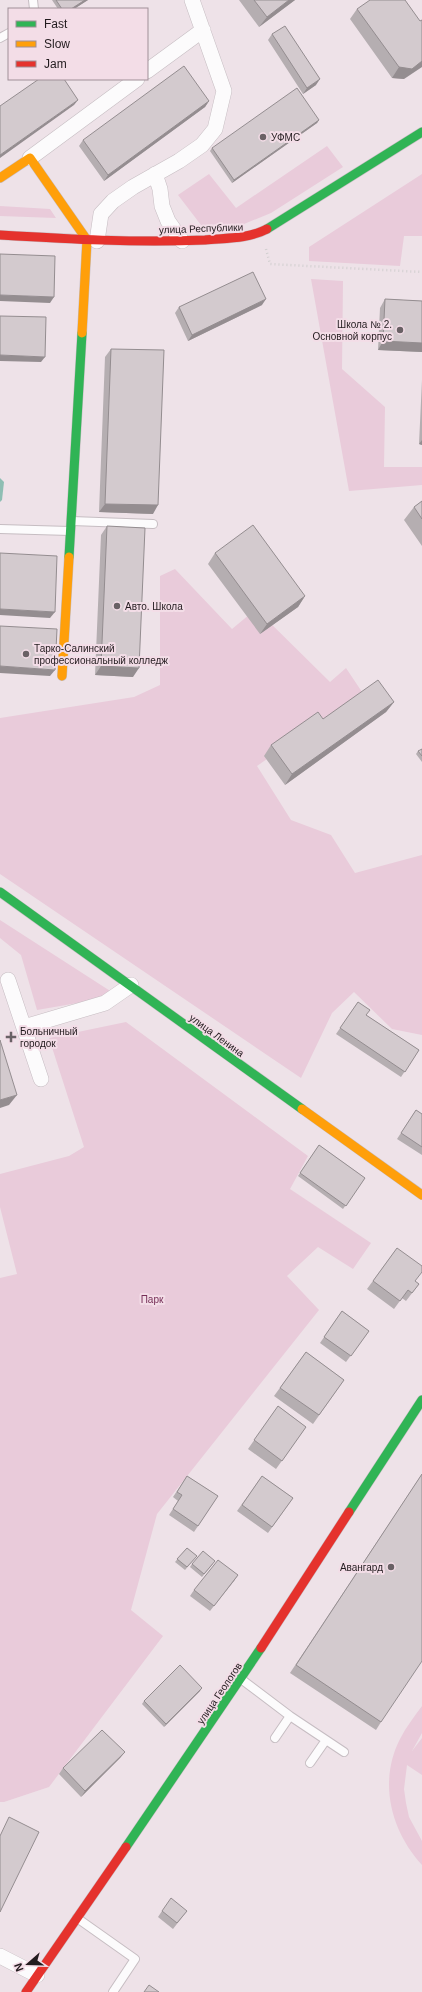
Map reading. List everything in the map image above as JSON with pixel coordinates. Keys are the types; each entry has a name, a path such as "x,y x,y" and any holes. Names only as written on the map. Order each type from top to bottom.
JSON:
{"street":[{"path":"62,676 70,531 92,241 101,214 113,201 155,174 179,161 202,145 215,130 224,91 192,0"},
{"path":"148,70 203,30"},
{"path":"0,178 30,158 135,80"},
{"name":"улица Республики","path":"0,235 92,241 182,241 248,237 261,234 422,132"},
{"path":"30,158 92,241"},
{"path":"155,174 160,189 162,206 168,221 182,241"},
{"name":"улица Ленина","path":"0,892 422,1195"},
{"path":"8,980 41,1079"},
{"path":"24,1027 105,1002 118,996 131,985"},
{"name":"улица Геологов","path":"24,1992 77,1918 241,1679 422,1400"},
{"path":"0,1956 34,1979"}],"lane":[{"path":"71,521 153,524"},
{"path":"0,529 70,531"},
{"path":"241,1679 290,1716 344,1752"},
{"path":"275,1738 290,1716"},
{"path":"310,1763 326,1740"},
{"path":"77,1918 135,1959 113,1992"}],"path":[{"path":"261,234 270,264 422,272"}],"green space":[{"path":"327,146 343,167 271,213 244,224 201,225 178,195 209,174 236,208"},
{"path":"422,174 422,236 404,236 400,266 309,261 309,247"},
{"path":"0,206 50,209 56,218 0,216"},
{"path":"311,279 343,281 342,369 385,407 384,467 422,467 422,485 349,491"},
{"path":"175,569 232,629 256,609 330,682 346,668 362,692 257,766 291,820 331,835 355,873 422,855 422,1035 392,1029 354,992 332,1013 301,1078 0,874 0,718 134,697 160,685 160,576"},
{"path":"0,920 118,996 37,1010 21,955 0,938"},
{"name":"Парк","path":"126,1022 308,1156 290,1189 371,1243 353,1269 318,1247 287,1276 319,1310 157,1514 131,1610 163,1636 49,1787 0,1802 0,1278 17,1274 0,1207 0,1174 69,1156 84,1147 49,1038"},
{"path":"422,1706 422,1733 412,1751 422,1738 422,1775 407,1765 404,1789 409,1817 422,1841 422,1865 411,1852 402,1837 391,1805 389,1789 393,1755 402,1735"}],"shaded area":[{"path":"0,478 4,482 2,500 0,502"}],"building":[{"path":"56,0 85,0 73,8 61,8"},
{"path":"254,0 289,0 267,17"},
{"path":"370,0 405,0 420,21 422,20 422,61 412,69 399,67 357,9"},
{"path":"285,26 320,79 307,88 272,34"},
{"path":"184,66 209,101 108,175 83,140"},
{"path":"38,80 65,80 78,100 0,155 0,106"},
{"name":"УФМС","path":"297,88 319,120 234,180 212,148"},
{"path":"0,254 55,256 54,297 0,295"},
{"path":"253,272 266,299 192,335 179,307"},
{"name":"Школа № 2. Основной корпус","path":"385,299 422,301 422,343 383,341"},
{"path":"0,316 46,317 45,357 0,355"},
{"path":"111,349 164,350 158,505 105,504"},
{"path":"422,501 422,519 414,507"},
{"path":"253,525 305,596 267,624 215,553"},
{"name":"Авто. Школа","path":"107,526 145,528 139,668 101,666"},
{"path":"0,553 57,556 55,612 0,609"},
{"name":"Тарко-Салинский профессиональный колледж","path":"0,626 57,629 55,670 0,666"},
{"path":"378,680 394,702 292,774 271,745 318,712 323,719"},
{"path":"422,749 422,756 418,751"},
{"path":"358,1002 370,1010 366,1015 419,1050 405,1072 340,1028"},
{"path":"0,1040 17,1095 0,1100"},
{"path":"416,1110 422,1114 422,1147 401,1133"},
{"path":"319,1145 365,1178 346,1206 300,1173"},
{"path":"397,1248 422,1266 422,1272 415,1281 419,1284 412,1293 408,1290 400,1301 373,1281"},
{"path":"342,1311 369,1331 351,1356 324,1337"},
{"path":"306,1352 344,1380 319,1415 280,1388"},
{"path":"278,1406 306,1427 282,1461 254,1440"},
{"name":"Авангард","path":"422,1474 422,1661 381,1722 296,1665"},
{"path":"187,1476 218,1496 198,1526 173,1509 182,1495 177,1492"},
{"path":"262,1476 293,1498 272,1527 242,1505"},
{"path":"187,1548 197,1556 187,1567 177,1559"},
{"path":"203,1551 215,1561 204,1574 192,1564"},
{"path":"218,1560 238,1575 214,1606 194,1590"},
{"path":"180,1665 202,1688 166,1724 144,1701"},
{"path":"102,1730 125,1752 85,1791 63,1768"},
{"path":"9,1817 39,1832 0,1912 0,1836"},
{"path":"171,1898 187,1911 177,1923 162,1911"},
{"path":"149,1985 159,1992 144,1992"}],"traffic: fast":[{"path":"267,229 422,132"},
{"path":"69,557 82,333"},
{"path":"0,892 302,1109"},
{"path":"349,1512 422,1400"},
{"path":"126,1847 261,1648"}],"traffic: slow":[{"path":"0,178 30,158 87,240 82,333"},
{"path":"62,676 69,557"},
{"path":"302,1109 422,1195"}],"traffic: jam":[{"path":"0,235 102,240 179,241 237,238 252,235 267,229"},
{"path":"261,1648 349,1512"},
{"path":"26,1992 126,1847"}],"place":[{"name":"УФМС","path":"263,137"},
{"name":"Школа № 2. Основной корпус","path":"400,330"},
{"name":"Авто. Школа","path":"117,606"},
{"name":"Тарко-Салинский профессиональный колледж","path":"26,654"},
{"name":"Больничный городок","path":"11,1037"},
{"name":"Авангард","path":"391,1567"}]}
